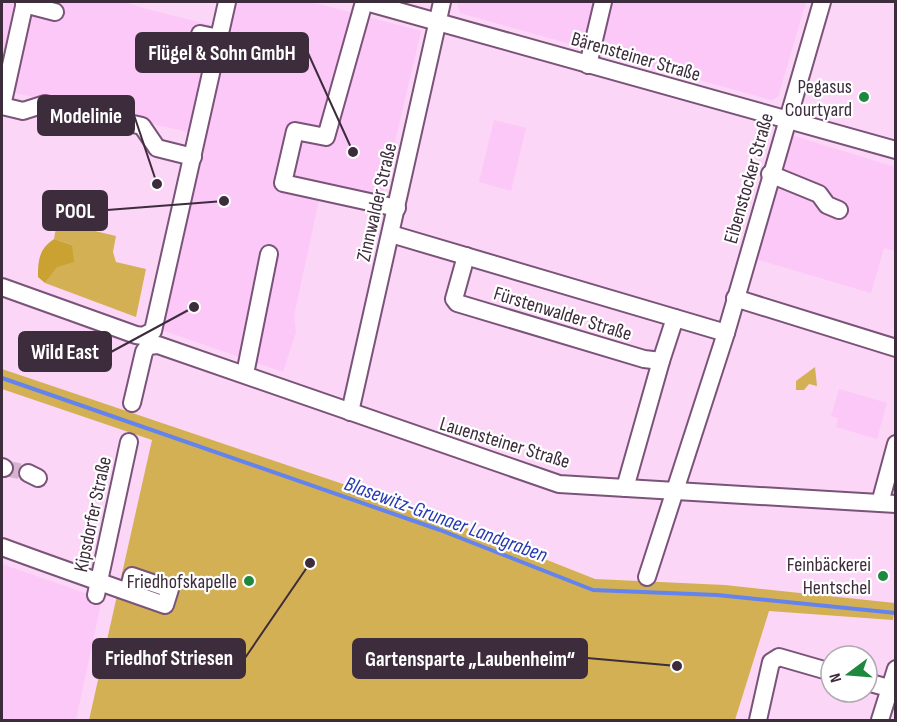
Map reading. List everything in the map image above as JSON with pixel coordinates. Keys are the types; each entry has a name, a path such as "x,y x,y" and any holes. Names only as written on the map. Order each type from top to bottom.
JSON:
{"street":[{"path":"132,404 144,352 152,339 156,325 227,2"},
{"path":"365,2 326,137 295,131 284,183 397,208"},
{"name":"Bärensteiner Straße","path":"365,2 896,150"},
{"name":"Zinnwalder Straße","path":"350,412 442,2"},
{"path":"588,65 605,4 603,2"},
{"name":"Eibenstocker Straße","path":"648,577 726,333 770,174 822,2"},
{"path":"55,12 25,3 2,106 24,111 45,104 142,126 157,148 193,157"},
{"path":"200,34 219,38"},
{"path":"770,174 819,194 827,205 838,210"},
{"name":"Fürstenwalder Straße","path":"391,234 726,333"},
{"path":"245,374 269,254"},
{"name":"Fürstenwalder Straße","path":"466,256 454,300 457,303 644,360 661,361"},
{"name":"Lauensteiner Straße","path":"2,287 350,412 559,484 888,503"},
{"path":"735,298 896,348"},
{"path":"624,488 675,318"},
{"name":"Kipsdorfer Straße","path":"97,589 129,442"},
{"path":"888,503 896,444"},
{"path":"2,547 97,589 128,592"},
{"path":"758,720 771,662 779,657 819,669"},
{"path":"880,720 893,690 896,669"}],"shaded area":[{"path":"2,2 125,2 219,27 225,2 311,2 421,31 378,214 319,200 294,316 296,332 283,372 153,327 197,134 2,90"},
{"path":"457,2 806,2 778,97 771,100 460,13"},
{"path":"494,120 526,128 511,191 479,182"},
{"path":"781,132 895,167 895,251 884,248 871,293 745,256"},
{"path":"57,222 116,236 113,252 116,262 146,269 136,317 45,283 72,245 54,239"},
{"path":"54,239 72,245 74,262 57,267 45,283 38,277 39,260 42,251"},
{"path":"815,367 817,386 809,384 804,390 796,390 796,381"},
{"path":"2,369 423,511 595,579 725,585 895,603 893,620 769,611 735,720 89,720 152,440 2,389"},
{"path":"839,389 887,403 877,439 836,427 838,418 831,416"},
{"path":"2,564 102,599 76,720 2,720"}],"waterway":[{"name":"Blasewitz‐Grunaer Landgraben","path":"2,378 440,530 593,590 717,595 896,613"}],"tunnel":[{"path":"4,468 28,473"}],"place":[{"name":"Pegasus Courtyard","path":"864,97"},
{"name":"Flügel & Sohn GmbH","path":"353,152"},
{"name":"Modelinie","path":"157,184"},
{"name":"POOL","path":"224,201"},
{"name":"Wild East","path":"194,307"},
{"name":"Friedhof Striesen","path":"310,563"},
{"name":"Feinbäckerei Hentschel","path":"883,576"},
{"name":"Friedhofskapelle","path":"249,581"},
{"name":"Gartensparte „Laubenheim“","path":"677,666"}]}
